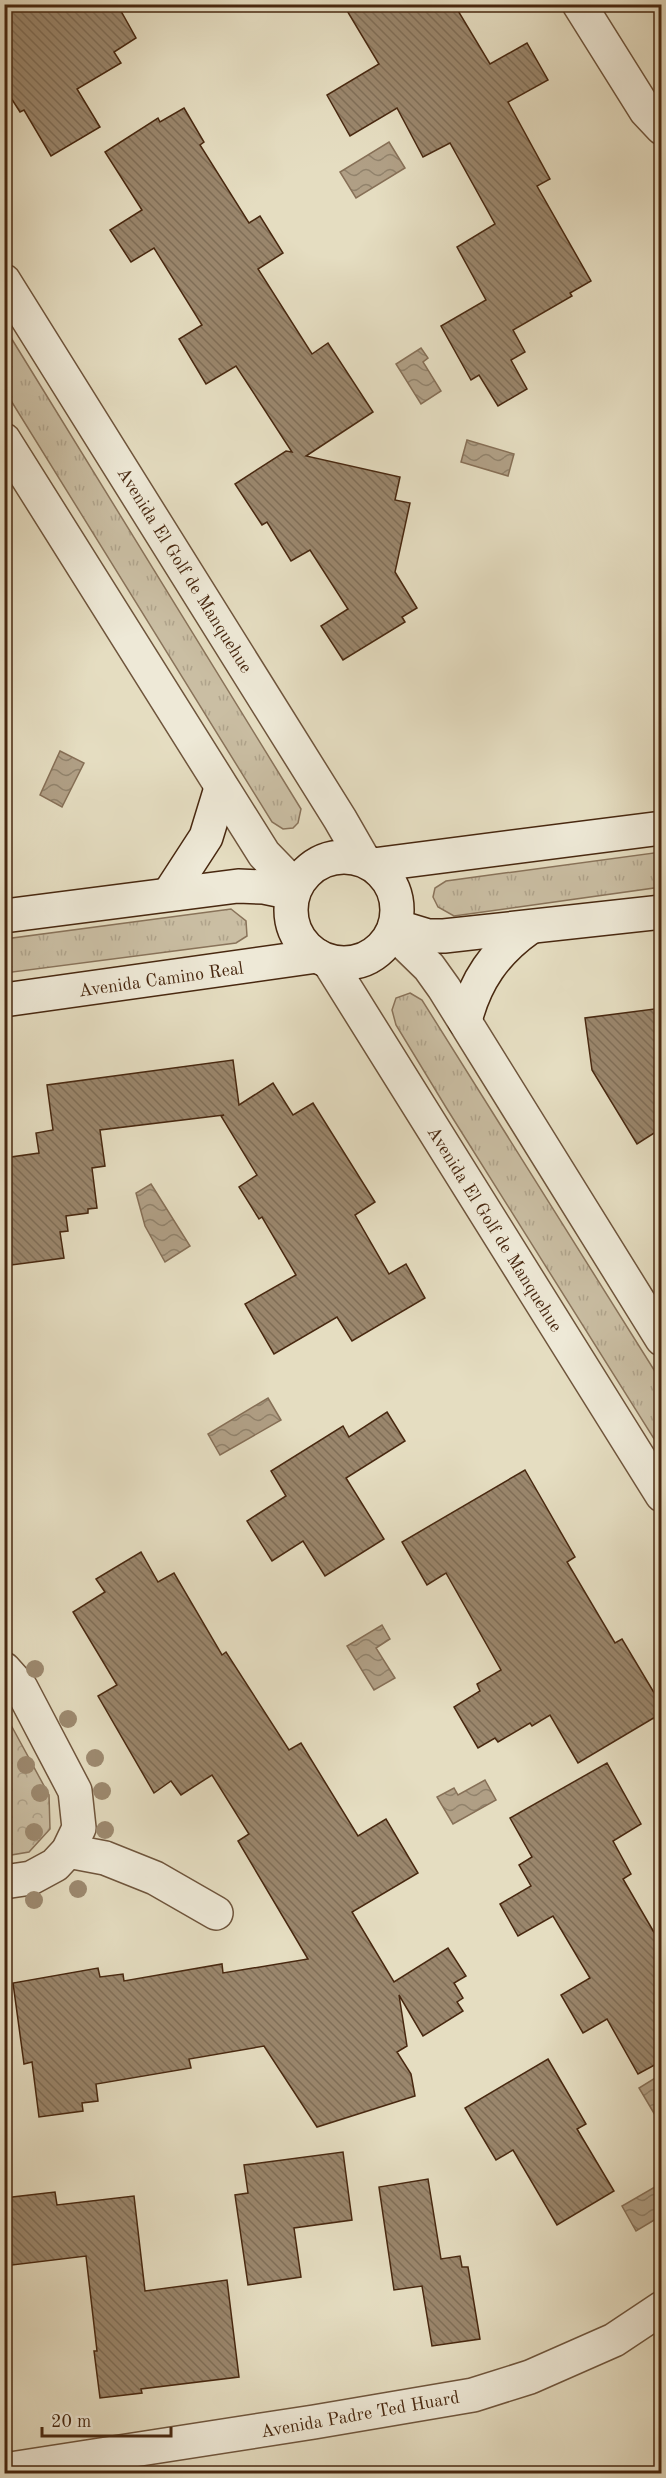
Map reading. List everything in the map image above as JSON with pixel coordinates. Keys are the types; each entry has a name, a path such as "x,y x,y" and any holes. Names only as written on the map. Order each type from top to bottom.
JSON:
{"street":[{"path":"579,4 646,111 662,128"},
{"name":"Avenida El Golf de Manquehue","path":"4,281 368,862"},
{"path":"4,440 221,788 264,854 294,890"},
{"path":"169,894 206,837 221,788"},
{"path":"368,862 662,828"},
{"path":"352,857 368,862 381,871 392,887 397,906 394,929 380,949 361,961 351,963 323,959 302,942 292,924 290,903 294,890 310,869 329,858 352,857"},
{"path":"4,916 238,886 294,890"},
{"path":"394,929 428,936 528,928 662,912"},
{"path":"465,1021 474,993 488,968 499,952 528,928"},
{"path":"394,929 429,967 465,1021 662,1339"},
{"name":"Avenida El Golf de Manquehue","path":"323,959 662,1495"},
{"name":"Avenida Camino Real","path":"4,1000 323,959"},
{"path":"4,1669 21,1688 75,1791 79,1828 68,1851 55,1865 31,1878 4,1882"},
{"path":"68,1851 105,1858 155,1878 216,1913"},
{"name":"Avenida Padre Ted Huard","path":"4,2470 473,2395 531,2377 614,2340 662,2308"}],"green space":[{"path":"5,328 301,809 298,823 293,828 283,829 272,822 5,391"},
{"path":"661,852 661,887 454,916 438,907 433,897 435,888 446,881"},
{"path":"231,909 246,921 247,936 236,943 5,973 5,939"},
{"path":"410,993 422,1000 661,1381 661,1450 396,1025 392,1010 396,998"},
{"path":"5,1714 49,1795 50,1829 29,1852 5,1856"}],"water":[{"path":"389,142 405,168 356,198 340,172"},
{"path":"421,348 428,358 423,362 441,391 421,404 396,364"},
{"path":"467,440 514,454 508,476 461,462"},
{"path":"60,751 84,763 62,807 40,795"},
{"path":"151,1184 190,1246 165,1262 145,1226 136,1193"},
{"path":"268,1398 281,1420 220,1455 208,1434"},
{"path":"382,1625 390,1639 376,1648 395,1678 374,1690 347,1646"},
{"path":"485,1780 496,1800 453,1824 437,1797 454,1788 458,1795"},
{"path":"660,2075 662,2078 661,2125 639,2088"},
{"path":"660,2184 661,2216 636,2231 622,2206"}],"building":[{"path":"4,4 117,4 136,38 114,52 121,63 77,89 100,127 51,156 24,110 20,112 4,87"},
{"path":"343,4 454,4 490,64 527,43 548,80 508,102 550,179 537,186 591,281 570,293 572,296 513,330 525,352 511,360 527,389 498,406 479,375 471,380 441,326 486,300 457,247 495,224 450,143 423,157 397,108 350,136 327,95 379,64"},
{"path":"184,108 204,142 200,145 249,223 260,216 283,253 258,269 312,354 328,343 373,412 306,456 400,477 395,500 410,503 395,572 417,608 402,617 405,622 343,660 321,626 348,609 310,550 291,561 267,522 262,525 235,484 286,451 292,452 236,366 206,384 179,339 202,325 154,248 131,262 110,230 142,210 105,152 158,118 160,122"},
{"path":"662,1008 662,1128 637,1144 592,1070 585,1018"},
{"path":"233,1060 239,1105 273,1083 293,1115 313,1103 375,1202 355,1215 389,1274 406,1264 425,1298 352,1341 337,1317 274,1354 245,1304 296,1275 262,1217 259,1219 239,1187 257,1175 221,1116 224,1115 100,1130 105,1166 92,1168 97,1208 88,1209 88,1213 66,1216 68,1231 60,1232 64,1258 4,1266 4,1158 39,1153 36,1133 53,1130 47,1085"},
{"path":"387,1412 405,1441 346,1478 384,1539 325,1576 303,1541 272,1561 247,1521 286,1496 271,1471 343,1426 349,1437"},
{"path":"525,1470 575,1557 567,1562 615,1643 622,1639 662,1706 662,1713 578,1763 550,1715 532,1726 530,1723 498,1742 495,1738 478,1748 454,1707 480,1691 477,1684 501,1670 446,1573 427,1585 402,1542"},
{"path":"141,1552 158,1582 174,1573 222,1655 226,1652 289,1750 301,1743 358,1836 386,1819 418,1873 352,1912 394,1982 448,1948 466,1976 454,1983 463,1998 457,2002 463,2011 423,2036 399,1995 407,2046 397,2052 411,2074 415,2096 317,2127 264,2046 189,2059 191,2068 96,2084 98,2101 82,2103 83,2111 39,2117 32,2062 24,2064 13,1983 98,1968 100,1977 123,1974 124,1981 222,1964 223,1973 308,1959 238,1841 249,1834 212,1775 181,1795 171,1781 154,1793 98,1696 117,1685 73,1612 105,1592 96,1579"},
{"path":"607,1763 641,1824 613,1841 631,1874 623,1879 662,1946 662,2061 638,2074 607,2019 583,2033 561,1995 590,1978 553,1916 518,1936 500,1904 531,1886 519,1865 532,1857 510,1818"},
{"path":"548,2059 586,2124 577,2129 614,2191 557,2225 513,2150 496,2160 465,2108"},
{"path":"343,2152 352,2220 294,2228 301,2277 248,2285 235,2195 248,2193 244,2165"},
{"path":"428,2179 441,2259 460,2256 462,2267 468,2267 480,2339 432,2346 422,2286 394,2290 379,2187"},
{"path":"55,2192 57,2205 134,2196 145,2291 227,2280 239,2377 141,2389 142,2393 100,2398 86,2256 4,2266 4,2198"}]}
